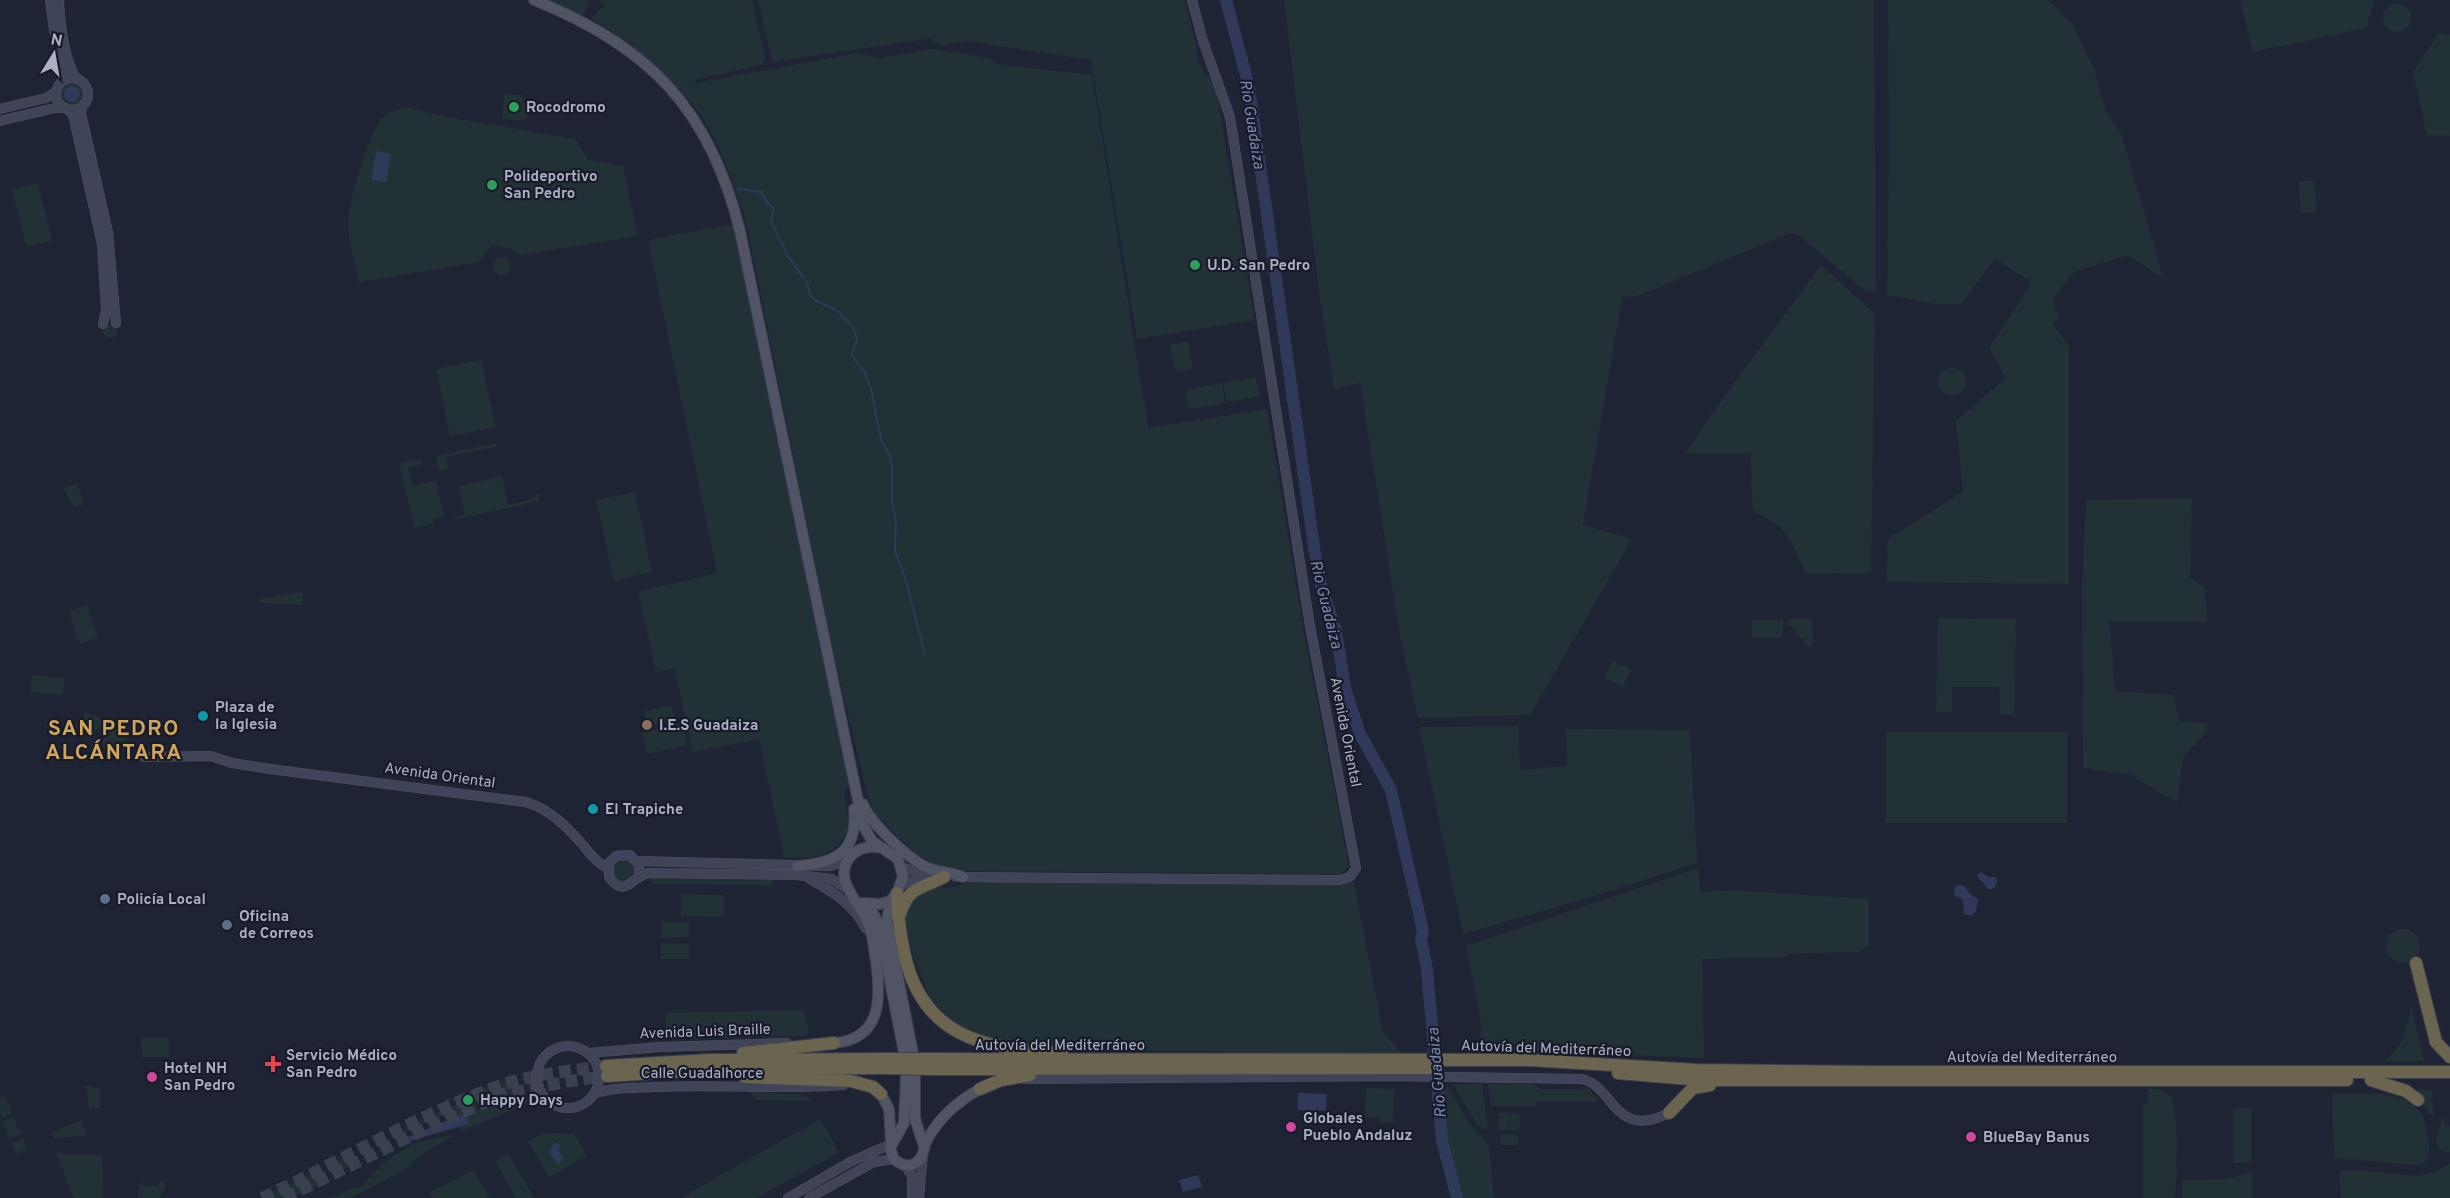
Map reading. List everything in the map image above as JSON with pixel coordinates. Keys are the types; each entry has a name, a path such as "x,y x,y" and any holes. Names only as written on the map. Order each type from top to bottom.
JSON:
{"highway":[{"path":"898,921 904,903 914,890 944,877"},
{"path":"896,893 898,921 913,984 923,1002 936,1017 953,1030 981,1041 1008,1046 1100,1055 1119,1060"},
{"path":"2416,963 2436,1042 2450,1057"},
{"path":"678,1062 699,1055 828,1043"},
{"name":"Autovía del Mediterráneo","path":"884,1064 606,1071 678,1062 932,1064 1119,1060 1389,1068"},
{"name":"Autovía del Mediterráneo","path":"1467,1068 1530,1060 1720,1071 2450,1072"},
{"name":"Autovía del Mediterráneo","path":"932,1064 1082,1068 1467,1068 1591,1071 1701,1080 2450,1080"},
{"path":"2163,1071 2177,1066"},
{"path":"2202,1066 2248,1071"},
{"path":"2277,1071 2315,1066"},
{"path":"980,1089 1012,1078 1063,1073 1082,1068"},
{"path":"669,1071 691,1075 850,1081 869,1085 881,1094"},
{"path":"1669,1113 1696,1086 1734,1085 1751,1080"},
{"path":"2372,1080 2399,1088 2418,1100"},
{"path":"2097,1081 2168,1086"}],"main road":[{"path":"534,0 584,21 610,36 646,64 673,91 698,124 723,176 740,231 862,825 861,841 844,876 870,927 879,996 874,1017 866,1029 857,1036 828,1043"},
{"path":"800,870 837,857 843,850 854,827 855,791"},
{"path":"855,791 873,823 919,862 933,870 963,877"},
{"path":"855,897 876,916 908,1053 888,922 902,867 892,853 870,839 862,825"},
{"path":"852,856 869,847 882,848"},
{"path":"855,897 880,904 896,893"},
{"path":"891,1143 900,1133 905,1116 910,1076 915,1119 922,1146"},
{"path":"881,1094 889,1109 894,1159 906,1166 918,1161 922,1146 950,1110 980,1089"},
{"path":"900,1133 910,1132 922,1146"}],"street":[{"path":"50,0 65,80"},
{"path":"59,0 70,66 76,79 86,85 88,92 81,112 108,232 117,322"},
{"name":"Avenida Oriental","path":"902,867 928,877 1340,880 1350,877 1356,868 1310,626 1230,117 1203,41 1192,0"},
{"path":"0,109 46,98 56,92 65,80 76,79"},
{"path":"56,92 59,103 73,115 101,234 106,309 103,324"},
{"path":"0,121 55,108 82,107"},
{"name":"Avenida Oriental","path":"144,757 211,756 245,765 526,802 542,808 558,819 596,860 608,868 609,877 618,886 631,885 639,876 649,873 800,870 830,866 852,856"},
{"path":"608,868 612,859 621,854 630,855 637,861 640,868 639,876"},
{"path":"637,861 800,870 827,887 857,915 866,927 874,950"},
{"name":"Avenida Oriental","path":"800,870 832,879 855,897"},
{"name":"Avenida Oriental","path":"896,893 928,877"},
{"name":"Avenida Luis Braille","path":"589,1053 742,1043 828,1043"},
{"path":"573,1046 589,1053 598,1067 599,1085 596,1093 583,1105 563,1107 552,1104 545,1097 538,1083 540,1063 555,1048 573,1046"},
{"path":"980,1089 1029,1079 1227,1079 1389,1068"},
{"path":"1467,1068 1585,1079 1596,1085 1613,1107 1624,1115 1649,1120 1669,1113"},
{"name":"Calle Guadalhorce","path":"596,1093 619,1089 681,1086 808,1088 854,1085 881,1094"},
{"path":"788,1198 850,1162 891,1143"},
{"path":"919,1198 922,1146"},
{"path":"809,1198 874,1162 894,1159"},
{"path":"906,1166 912,1177 912,1198"}],"shaded area":[{"path":"543,0 590,0 583,17"},
{"path":"598,0 752,0 765,59 761,65 699,79 691,84 858,53 879,58 934,49 990,58 997,64 1092,75 1148,428 1267,409 1305,638 1349,866 1341,874 964,871 936,865 915,853 875,815 866,789 833,651 747,226 737,193 709,130 680,89 630,46 591,18 605,5"},
{"path":"758,0 1184,0 1198,49 1196,54 1204,74 1207,74 1216,88 1255,320 1137,339 1091,60 968,41 944,45 933,43 932,38 772,62"},
{"path":"1284,0 1874,0 1876,294 1863,289 1797,234 1790,233 1640,295 1622,298 1583,525 1632,539 1530,715 1418,718 1400,636 1360,383 1334,389 1320,300"},
{"path":"1888,0 2048,0 2073,24 2094,70 2106,111 2121,134 2164,279 2128,255 2074,272 2053,298 2056,311 2060,315 2053,324 2069,347 2069,584 1886,582 1888,539 1963,492 1956,421 2006,378 1989,348 2032,283 1995,258 1961,304 1936,304 1887,295"},
{"path":"2240,0 2375,0 2366,28 2253,52"},
{"path":"2397,4 2407,8 2411,18 2407,28 2397,32 2387,28 2383,18 2387,8"},
{"path":"2439,33 2450,35 2450,136 2427,135 2413,72"},
{"path":"72,82 81,85 84,94 81,103 72,106 63,103 60,94 63,85"},
{"name":"Rocodromo","path":"504,94 522,95 528,118 517,121 502,119"},
{"name":"Polideportivo San Pedro","path":"409,108 447,117 575,139 588,160 623,166 638,236 520,255 508,248 492,245 479,262 359,282 350,245 348,223 360,170 380,121 393,112"},
{"path":"2314,180 2317,212 2301,213 2298,182"},
{"path":"38,183 52,241 26,246 12,189"},
{"path":"733,224 849,785 844,793 848,825 840,844 824,854 804,858 784,857 759,739 693,752 674,668 656,672 638,592 717,573 648,240"},
{"path":"502,257 508,260 511,266 508,272 502,275 496,272 493,266 496,260"},
{"path":"1821,265 1875,314 1871,573 1806,574 1794,547 1781,527 1753,510 1750,453 1686,453 1708,419"},
{"path":"107,324 113,324 117,331 113,338 107,338 103,334 103,328"},
{"path":"1188,341 1193,369 1175,372 1170,345"},
{"path":"481,360 496,427 450,436 436,369"},
{"path":"1952,368 1962,372 1966,382 1962,392 1952,396 1942,392 1938,382 1942,372"},
{"path":"1256,377 1260,396 1227,402 1223,383"},
{"path":"1222,383 1225,403 1189,409 1186,390"},
{"path":"497,443 496,447 446,457 449,469 439,471 436,456"},
{"path":"421,459 422,464 408,468 412,486 436,481 444,517 432,519 433,524 414,528 399,463"},
{"path":"502,476 508,505 529,500 538,493 539,501 449,521 465,514 459,486"},
{"path":"77,484 84,504 74,507 63,488"},
{"path":"635,492 652,572 614,581 596,500"},
{"path":"2192,498 2190,578 2205,587 2207,622 2109,621 2115,691 2174,695 2179,721 2208,723 2206,732 2183,757 2177,802 2128,774 2083,768 2082,584 2086,500"},
{"path":"302,592 302,605 260,603 260,599"},
{"path":"87,605 98,638 79,644 69,611"},
{"path":"1938,618 2016,619 2014,715 2000,715 1999,687 1952,687 1952,712 1936,712"},
{"path":"1789,619 1812,619 1812,636 1815,638 1809,648 1789,624"},
{"path":"1752,620 1783,620 1782,638 1752,637"},
{"path":"1613,660 1631,670 1622,687 1604,677"},
{"path":"32,675 64,678 63,695 30,692"},
{"path":"671,705 675,720 647,726 644,711"},
{"path":"85,712 108,721 95,731 77,733"},
{"path":"683,723 687,745 647,754 642,732"},
{"path":"1518,726 1520,770 1567,766 1566,729 1690,730 1697,863 1575,902 1463,934 1419,727"},
{"path":"114,729 123,732 126,741 123,750 114,753 105,750 102,741 105,732"},
{"path":"1886,732 2067,732 2067,823 1886,823"},
{"path":"624,858 629,859 635,865 635,875 629,881 624,882 619,881 613,875 612,870 613,865 619,859"},
{"path":"1698,868 1700,892 1730,890 1869,899 1869,945 1858,952 1702,959 1704,1058 1480,1049 1481,1022 1466,946"},
{"path":"651,878 773,880 773,885 651,884"},
{"path":"973,881 1354,883 1383,1032 1402,1054 1099,1050 1003,1041 959,1027 931,1001 912,952 905,918 912,900 928,888 954,887"},
{"path":"681,894 724,895 724,917 681,916"},
{"path":"661,922 689,922 689,937 662,938"},
{"path":"2403,929 2415,934 2420,946 2415,958 2403,963 2391,958 2386,946 2391,934"},
{"path":"661,944 689,944 689,959 661,959"},
{"path":"2411,1004 2424,1061 2384,1061 2401,1043"},
{"path":"800,1010 805,1012 809,1032 805,1036 634,1040 666,1036 666,1013"},
{"path":"141,1038 169,1038 169,1057 142,1057"},
{"path":"511,1074 516,1097 532,1094 533,1101 462,1131 459,1126 469,1124 465,1114 454,1117 449,1107 460,1103 458,1098 447,1102 446,1100 510,1079","holes":["499,1093 502,1103 478,1111 475,1101"]},
{"path":"1453,1084 1482,1084 1488,1128 1483,1129 1477,1124"},
{"path":"1488,1084 1533,1084 1541,1089 1583,1089 1583,1087 1591,1090 1598,1102 1537,1101 1536,1106 1491,1106"},
{"path":"1440,1085 1447,1085 1464,1115 1489,1147 1494,1198 1461,1198 1447,1142"},
{"path":"86,1086 100,1088 100,1108 89,1108"},
{"path":"1366,1088 1394,1089 1393,1123 1379,1123 1379,1117 1365,1117"},
{"path":"2148,1089 2164,1091 2173,1102 2177,1144 2175,1198 2143,1198 2143,1104 2148,1104"},
{"path":"2417,1090 2432,1090 2434,1116 2415,1093"},
{"path":"751,1092 803,1095 808,1096 811,1101 755,1100"},
{"path":"2332,1094 2390,1096 2415,1106 2423,1116 2427,1131 2429,1151 2427,1159 2424,1163 2417,1165 2334,1158"},
{"path":"5,1096 12,1113 1,1118 0,1099"},
{"path":"2251,1108 2251,1161 2233,1164 2233,1109"},
{"path":"444,1110 446,1114 405,1132 404,1128"},
{"path":"1499,1113 1509,1113 1508,1130 1498,1130"},
{"path":"1510,1113 1520,1113 1519,1131 1509,1130"},
{"path":"14,1118 21,1134 10,1139 3,1122"},
{"path":"2442,1118 2450,1127 2450,1153 2440,1150 2436,1141"},
{"path":"820,1119 839,1152 757,1198 685,1198 684,1196"},
{"path":"81,1120 87,1136 55,1138 52,1132"},
{"path":"545,1133 574,1134 587,1156 549,1177 528,1141"},
{"path":"1501,1135 1518,1135 1518,1145 1500,1145"},
{"path":"453,1136 420,1155 406,1169 350,1198 325,1198 338,1196 352,1188 361,1187 382,1164 414,1143"},
{"path":"23,1138 27,1149 16,1154 11,1143"},
{"path":"61,1152 63,1155 102,1155 103,1198 74,1198 56,1154"},
{"path":"508,1153 534,1198 516,1198 495,1161"},
{"path":"351,1154 355,1163 339,1171 337,1168 341,1166 338,1160"},
{"path":"2450,1163 2450,1198 2341,1198 2339,1171 2417,1176 2436,1172"},
{"path":"473,1170 490,1198 432,1198 429,1193"},
{"path":"317,1171 323,1183 291,1198 274,1198 271,1192"},
{"path":"2252,1172 2252,1198 2182,1198 2182,1180 2228,1179"},
{"path":"140,1181 142,1181 142,1186 157,1186 161,1181 165,1182 166,1186 159,1198 138,1198"}],"water":[{"path":"72,86 78,88 80,94 78,100 72,102 66,100 64,94 66,88"},
{"path":"376,151 391,154 386,182 371,180"},
{"path":"1981,872 1988,877 1996,877 1997,883 1993,889 1987,889 1978,878 1977,874"},
{"path":"1965,886 1969,893 1978,899 1976,911 1971,916 1964,914 1963,900 1954,895 1955,887"},
{"path":"1298,1093 1327,1094 1326,1111 1297,1110"},
{"path":"465,1113 469,1124 410,1141 408,1137"},
{"path":"555,1142 560,1145 559,1152 564,1158 558,1164 549,1152"},
{"path":"1198,1175 1202,1187 1183,1192 1179,1180"}],"waterway":[{"name":"Rio Guadaiza","path":"1226,0 1249,87 1315,554 1322,589 1336,630 1345,688 1360,734 1391,790 1423,931 1421,939 1427,969 1442,1140 1457,1198"},
{"path":"738,189 761,192 768,204 774,208 771,222 788,256 808,284 809,294 816,301 837,310 853,327 857,339 852,354 864,371 871,389 881,440 890,456 892,499 896,520 895,552 905,577 925,655"}],"tunnel":[{"path":"262,1198 408,1125 498,1086 538,1076 606,1066"},
{"path":"284,1198 501,1095 607,1076"}],"place":[{"name":"Rocodromo","path":"514,107"},
{"name":"Polideportivo San Pedro","path":"492,185"},
{"name":"U.D. San Pedro","path":"1195,265"},
{"name":"Plaza de la Iglesia","path":"203,716"},
{"name":"I.E.S Guadaiza","path":"647,725"},
{"name":"El Trapiche","path":"593,809"},
{"name":"Policía Local","path":"105,899"},
{"name":"Oficina de Correos","path":"227,925"},
{"name":"Servicio Médico San Pedro","path":"273,1064"},
{"name":"Hotel NH San Pedro","path":"152,1077"},
{"name":"Happy Days","path":"468,1100"},
{"name":"Globales Pueblo Andaluz","path":"1291,1127"},
{"name":"BlueBay Banus","path":"1971,1137"}],"district":[{"name":"SAN PEDRO ALCÁNTARA","path":"114,740"}]}
